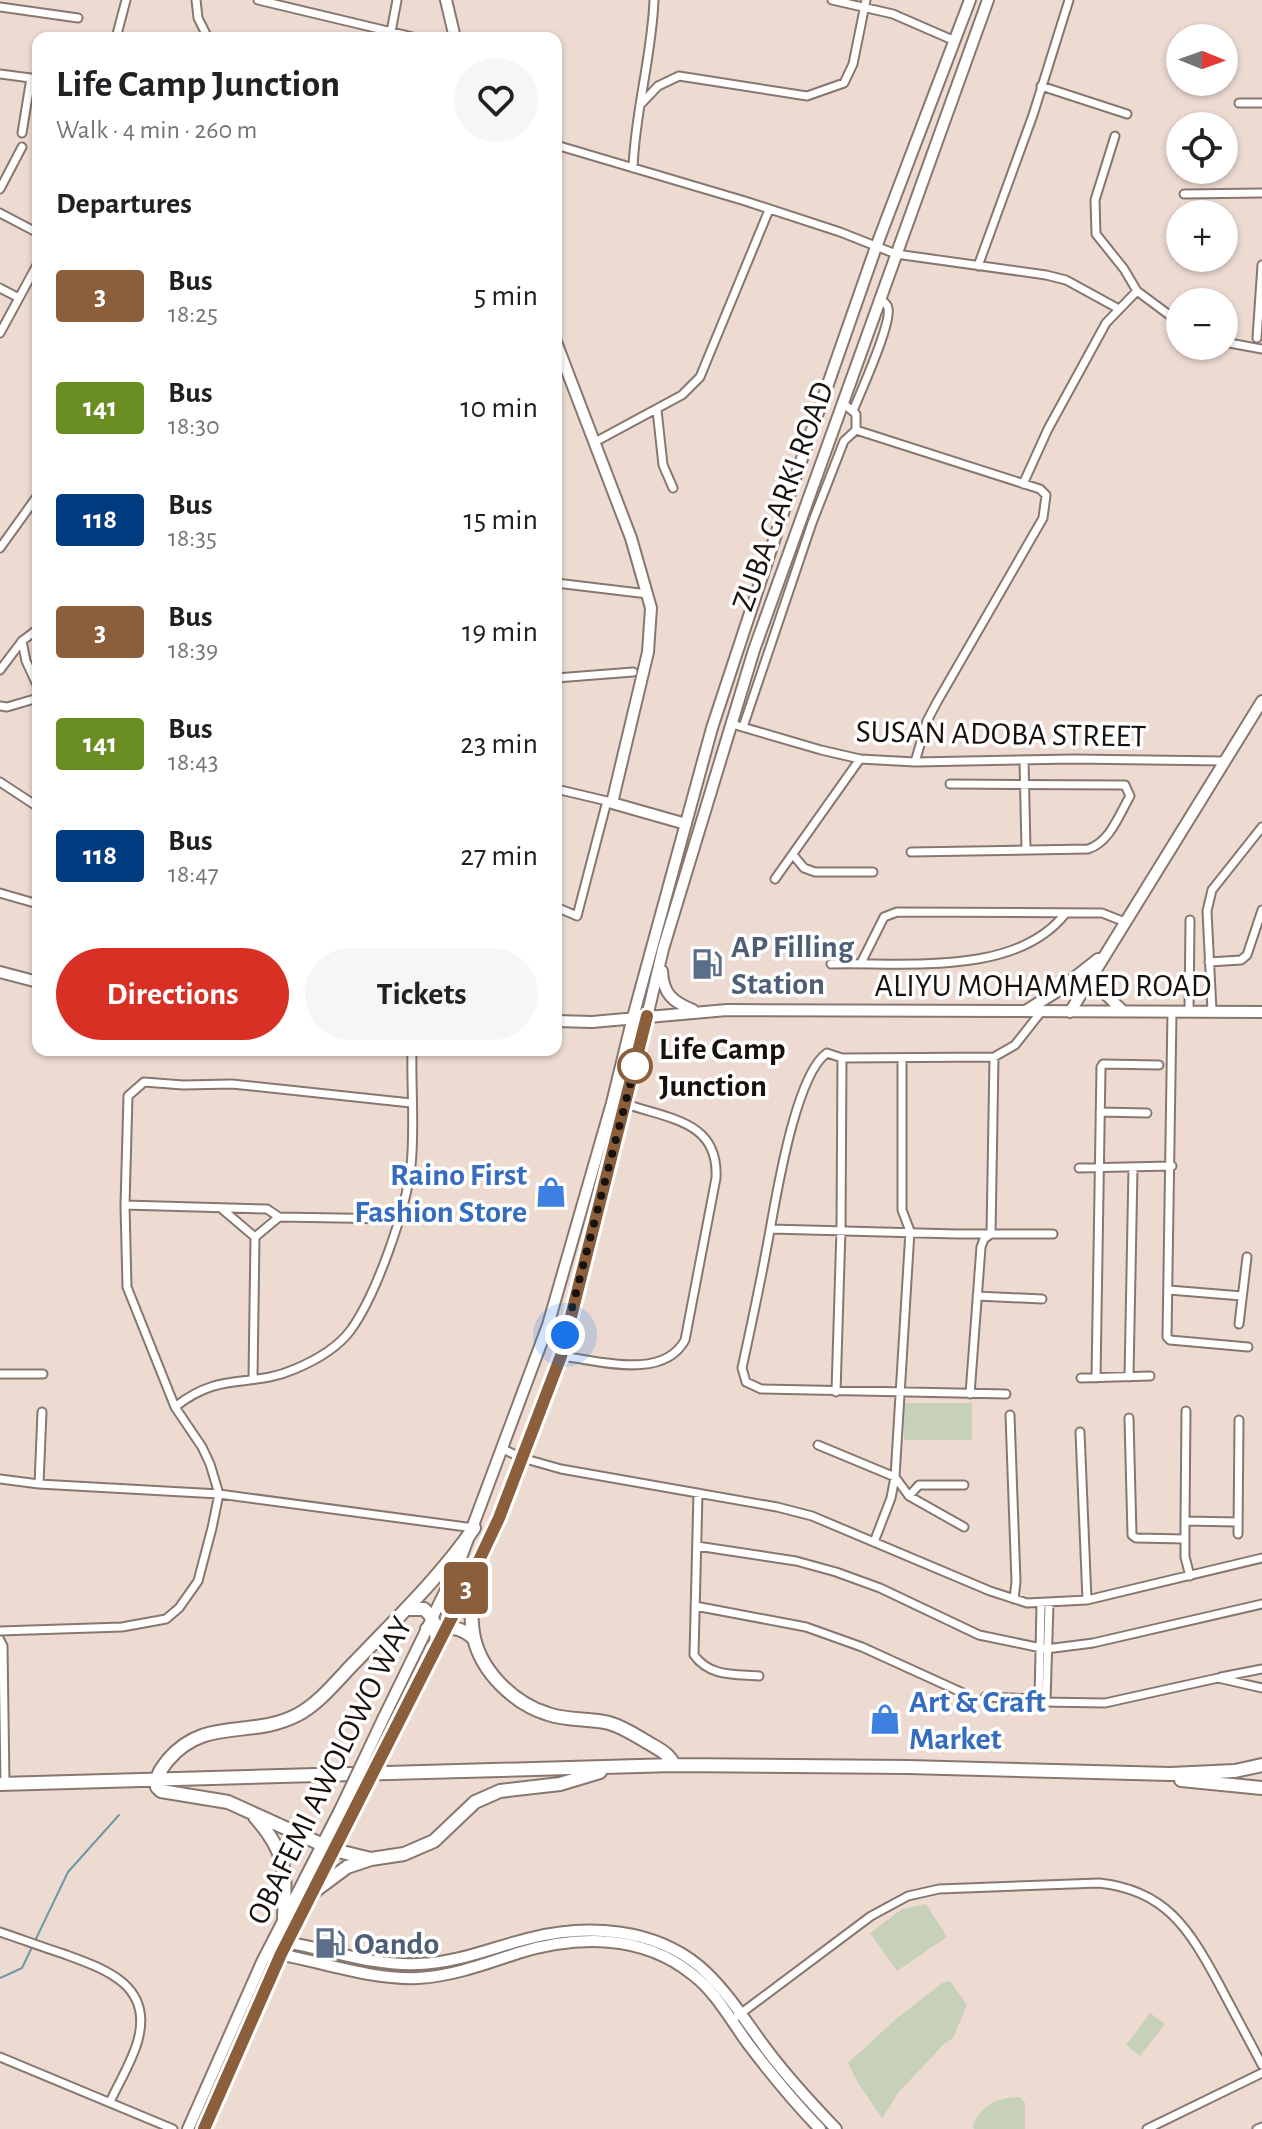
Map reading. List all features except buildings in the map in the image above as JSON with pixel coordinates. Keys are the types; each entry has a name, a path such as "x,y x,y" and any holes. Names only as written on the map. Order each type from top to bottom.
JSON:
{"main road":[{"path":"446,0 454,32"},
{"name":"ZUBA GARKI ROAD","path":"633,1017 720,703 876,247 970,0"},
{"name":"ZUBA GARKI ROAD","path":"647,1016 663,949 737,726 754,650 848,408 880,299 988,0"},
{"path":"562,363 631,538 651,608 648,652 610,802 686,824"},
{"path":"1070,1012 1262,701"},
{"path":"663,949 662,975 668,997 695,1011"},
{"path":"1022,1012 1042,1003 1105,953"},
{"path":"1095,970 1097,986 1123,1011"},
{"path":"0,972 32,980"},
{"name":"ALIYU MOHAMMED ROAD","path":"562,1021 592,1022 695,1011 1262,1012"},
{"name":"OBAFEMI AWOLOWO WAY","path":"204,2129 281,1954 312,1893 341,1808 384,1717 436,1625 475,1570 522,1458 561,1356 647,1016"},
{"name":"OBAFEMI AWOLOWO WAY","path":"436,1625 548,1325 612,1103 633,1017"},
{"path":"371,1859 328,1847 215,1798 161,1791 156,1780 161,1768 193,1738 217,1730 273,1725 309,1708 453,1558 474,1528"},
{"path":"474,1639 471,1609 475,1570"},
{"path":"406,1609 424,1609 436,1625 436,1650"},
{"path":"436,1625 467,1632 496,1678 520,1701 549,1715 623,1728 665,1752 674,1765"},
{"name":"OBAFEMI AWOLOWO WAY","path":"188,2129 284,1919 360,1799 436,1650"},
{"path":"3,1784 674,1765 908,1767 1134,1774 1205,1773 1262,1765"},
{"path":"312,1893 335,1874 371,1859 419,1849 434,1841 475,1802 500,1791 560,1784 610,1768"},
{"path":"1134,1774 1262,1788"},
{"path":"251,1811 269,1833 283,1861 284,1919"},
{"path":"274,1940 371,1960 420,1964 474,1955 551,1933 589,1930 657,1942 686,1957 711,1977 750,2046 820,2129"},
{"path":"268,1952 374,1974 415,1978 449,1974 570,1941 618,1943 652,1950 680,1965 703,1983 836,2129"}],"street":[{"path":"118,32 126,0"},
{"path":"196,0 198,18 205,32"},
{"path":"258,0 391,32 397,0"},
{"path":"633,168 654,0"},
{"path":"832,0 865,4 955,41"},
{"path":"978,266 1069,0"},
{"path":"640,105 658,86 679,76 807,96 833,88 844,83 849,76 865,4"},
{"path":"0,7 78,18"},
{"path":"0,74 32,78"},
{"path":"1041,86 1127,114"},
{"path":"22,133 32,87"},
{"path":"1239,103 1262,103"},
{"path":"1115,136 1095,200 1096,234 1137,291 1166,313"},
{"path":"0,189 22,147"},
{"path":"562,147 840,232 896,254 1066,280 1119,309"},
{"path":"1184,194 1262,193"},
{"path":"595,442 682,395 700,377 769,210"},
{"path":"0,213 32,230"},
{"path":"1257,338 1262,265"},
{"path":"0,333 32,274"},
{"path":"0,288 19,298"},
{"path":"1023,484 1048,429 1106,323 1137,291"},
{"path":"1238,345 1262,349"},
{"path":"737,726 844,441 856,430 856,414 848,408"},
{"path":"657,410 663,465 673,488"},
{"path":"856,430 1040,489 1046,495 1043,518 927,721 915,762"},
{"path":"0,548 32,503"},
{"path":"562,584 648,594"},
{"path":"0,670 22,641 32,634"},
{"path":"22,641 32,674"},
{"path":"562,678 633,672"},
{"path":"0,706 32,700"},
{"name":"SUSAN ADOBA STREET","path":"737,726 860,759 915,762 1225,761"},
{"path":"775,879 860,759"},
{"path":"1024,760 1026,849"},
{"path":"0,782 32,803"},
{"path":"911,852 1088,849 1099,845 1130,796 1125,785 950,784"},
{"path":"562,790 610,802 577,916 562,910"},
{"path":"1212,1011 1207,911 1212,890 1261,829"},
{"path":"794,856 804,868 815,872 873,872"},
{"path":"0,893 32,902"},
{"path":"1209,962 1241,960 1247,955 1262,910"},
{"path":"861,963 877,928 889,914 1102,913 1125,922"},
{"path":"831,964 965,961 1008,953 1042,937 1065,914"},
{"path":"1189,1011 1190,920"},
{"path":"1172,1011 1168,1339 1248,1347"},
{"path":"1006,1394 761,1389 746,1382 742,1376 789,1138 814,1068 827,1053 842,1058 994,1057 1015,1045 1041,1012"},
{"path":"175,1407 208,1386 275,1377 295,1369 327,1352 349,1332 383,1265 407,1194 411,1164 412,1056"},
{"path":"991,1234 994,1057"},
{"path":"836,1392 842,1058"},
{"path":"874,1542 891,1498 895,1477 910,1231 902,1210 902,1058"},
{"path":"1096,1378 1098,1168 1103,1064 1159,1065"},
{"path":"0,1631 122,1627 166,1619 179,1608 198,1581 219,1494 202,1447 175,1407 127,1287 125,1205 128,1096 144,1082 232,1084 411,1103"},
{"path":"561,1356 632,1364 651,1363 668,1358 679,1350 685,1340 716,1164 707,1139 697,1129 626,1104"},
{"path":"1100,1112 1147,1113"},
{"path":"1079,1168 1172,1166"},
{"path":"1129,1377 1133,1168"},
{"path":"125,1205 267,1209 279,1217 398,1219"},
{"path":"220,1208 255,1237"},
{"path":"253,1378 255,1237 279,1217"},
{"path":"771,1229 1053,1234"},
{"path":"970,1394 981,1247 984,1239 991,1234"},
{"path":"1239,1324 1247,1257"},
{"path":"1169,1290 1242,1296"},
{"path":"977,1296 1042,1299"},
{"path":"0,1374 43,1374"},
{"path":"1081,1378 1150,1376"},
{"path":"1186,1411 1185,1557 1190,1576"},
{"path":"39,1484 42,1412"},
{"path":"1010,1415 1014,1599"},
{"path":"1129,1418 1132,1535 1136,1538 1185,1539"},
{"path":"1238,1534 1239,1420"},
{"path":"1080,1432 1087,1600"},
{"path":"818,1445 895,1477 909,1496 964,1527"},
{"path":"503,1449 561,1469 812,1516 1014,1599 1045,1604 1087,1600 1262,1558"},
{"path":"0,1479 219,1494 474,1528"},
{"path":"909,1496 919,1485 964,1485"},
{"path":"698,1493 694,1655 701,1665 715,1672 759,1676"},
{"path":"1185,1521 1238,1522"},
{"path":"697,1546 796,1561 836,1572 893,1593 979,1635 1043,1649 1093,1643 1262,1604"},
{"path":"1043,1700 1045,1604"},
{"path":"695,1606 806,1627 862,1647 963,1693"},
{"path":"0,1640 3,1646 3,1784"},
{"path":"985,1697 1105,1703 1262,1669"},
{"path":"1218,1678 1262,1688"},
{"path":"736,2017 871,1916 908,1896 939,1889 1083,1883 1116,1885 1157,1902 1190,1932 1262,2065"},
{"path":"0,1932 96,1966 116,1976 131,1991 138,2006 138,2038 110,2102"},
{"path":"0,2057 173,2129"},
{"path":"1147,2129 1262,2073"}],"green space":[{"path":"904,1403 972,1403 972,1440 904,1440"},
{"path":"926,1904 947,1937 897,1971 870,1933 902,1909"},
{"path":"950,1981 967,2005 953,2038 899,2092 882,2118 848,2063 896,2019 942,1983"},
{"path":"1150,2013 1165,2024 1140,2056 1126,2045"},
{"path":"1020,2097 1025,2103 1025,2129 974,2129 976,2118 986,2107 1004,2099"}],"waterway":[{"path":"0,1978 22,1968 68,1872 119,1815"}],"bus line":[{"name":"3","path":"204,2129 281,1954 499,1518 561,1356 647,1016"}],"place":[{"name":"AP Filling Station","path":"707,964"},
{"name":"Life Camp Junction","path":"635,1066"},
{"name":"Raino First Fashion Store","path":"551,1192"},
{"name":"Art & Craft Market","path":"885,1719"},
{"name":"Oando","path":"330,1943"}],"route":[{"path":"565,1335 635,1066"}]}
